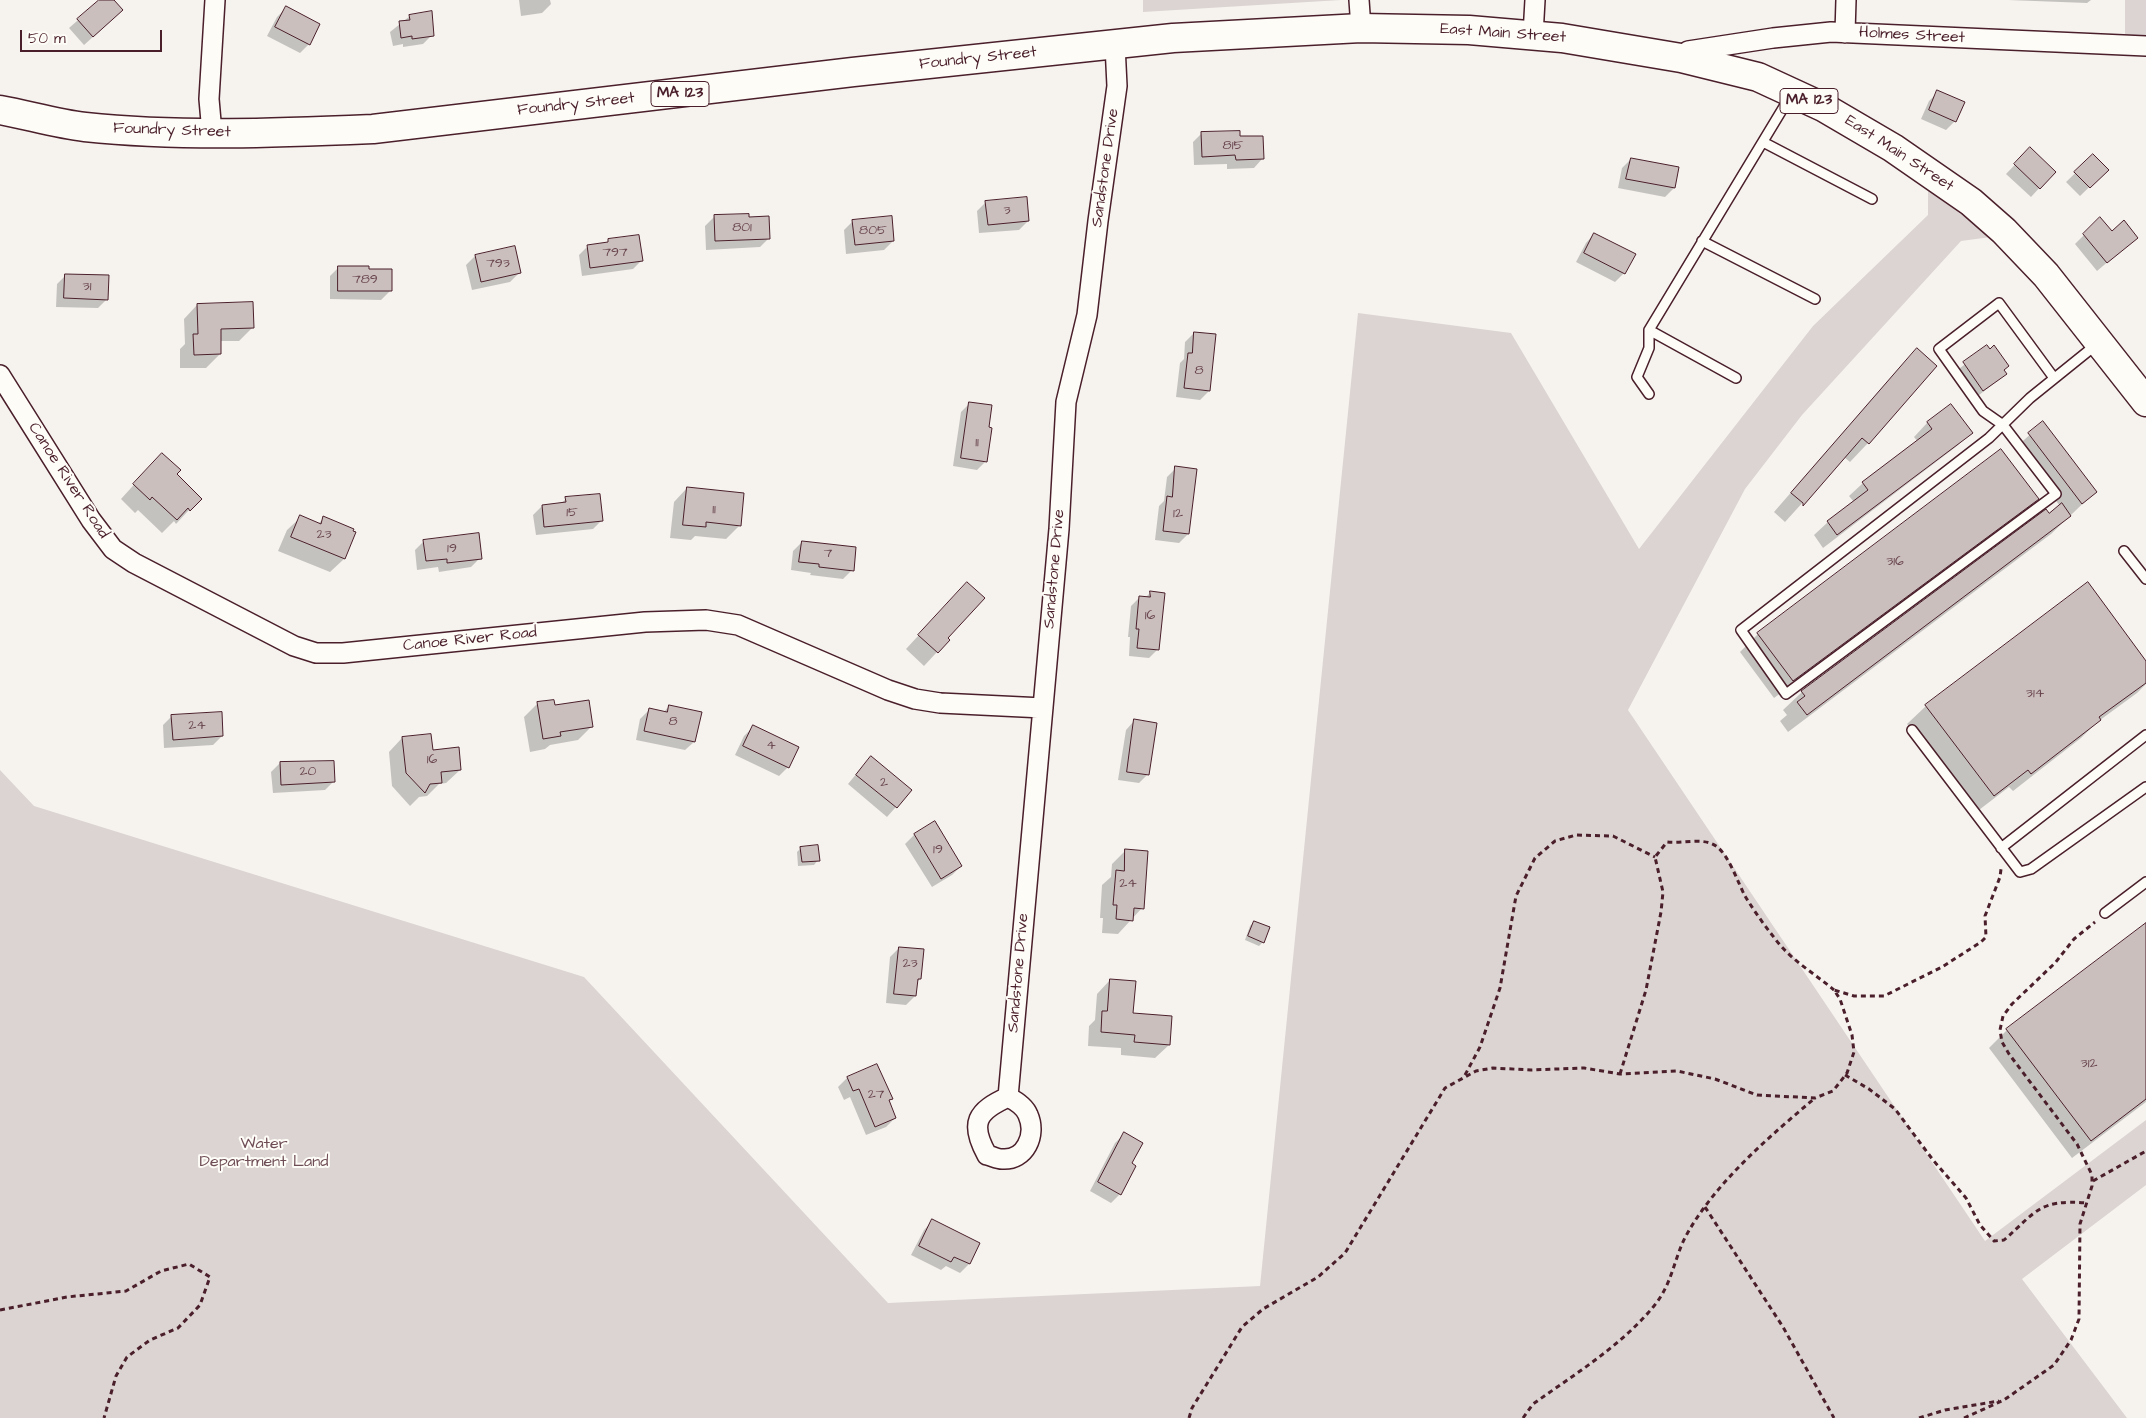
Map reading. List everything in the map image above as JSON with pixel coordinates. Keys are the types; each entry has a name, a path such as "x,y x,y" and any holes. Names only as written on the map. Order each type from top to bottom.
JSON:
{"highway":[{"name":"Foundry Street","path":"0,110 83,126 212,133 296,133 373,129 853,72 1173,38 1361,28"},
{"name":"East Main Street","path":"1361,28 1469,30 1562,38 1681,58 1758,77 1792,93 1855,125 1934,175 1971,202 2004,231 2046,275 2146,402"}],"street":[{"path":"212,133 209,99 215,0"},
{"path":"1359,0 1361,28"},
{"path":"1533,35 1535,0"},
{"path":"1845,33 1846,0"},
{"name":"Holmes Street","path":"1681,58 1688,51 1831,32 2146,46"},
{"name":"Sandstone Drive","path":"1008,1097 1058,529 1066,402 1087,315 1098,221 1118,86 1115,45"},
{"name":"Canoe River Road","path":"0,375 91,520 113,550 134,563 294,646 316,653 343,653 645,622 706,620 738,625 915,700 1043,708"}],"lane":[{"path":"1649,394 1637,376 1649,348 1648,330 1792,93"},
{"path":"1763,142 1872,200"},
{"path":"1702,241 1815,299"},
{"path":"2054,378 1999,303 1939,350 1982,411 2003,425 2056,494 1786,694 1741,630 1989,438 2003,425 2030,398 2100,342"},
{"path":"1648,330 1736,378"},
{"path":"2124,550 2146,579"},
{"path":"1912,730 2018,870 2026,872 2146,787"},
{"path":"2001,848 2146,735"},
{"path":"2105,914 2146,882"}],"path":[{"path":"1464,1076 1480,1047 1500,988 1516,896 1535,858 1555,841 1576,835 1613,836 1655,856"},
{"path":"1523,1418 1533,1404 1620,1342 1655,1305 1671,1280 1686,1235 1705,1207 1762,1142 1815,1098 1833,1091 1845,1076 1854,1052 1852,1035 1840,999 1834,990 1790,957 1776,941 1745,896 1717,847 1708,842 1698,841 1684,843 1667,842 1655,856"},
{"path":"1834,990 1854,996 1884,996 1942,967 1981,942 1986,937 1985,916 2000,877 2001,848"},
{"path":"1620,1074 1646,990 1661,912 1663,892 1655,856"},
{"path":"1964,1418 2004,1400 2054,1365 2071,1340 2079,1319 2080,1224 2093,1181 2090,1167 2076,1144 2009,1054 2002,1042 2000,1030 2003,1016 2012,1004 2055,963 2074,939 2105,914"},
{"path":"1189,1418 1197,1400 1242,1327 1262,1309 1318,1277 1345,1252 1444,1088 1464,1076 1476,1071 1493,1068 1531,1070 1584,1068 1620,1074 1677,1071 1715,1079 1757,1095 1815,1098"},
{"path":"1845,1076 1869,1088 1895,1108 1933,1160 1966,1198 1980,1225 1994,1241 2004,1240 2034,1212 2044,1206 2053,1203 2086,1203"},
{"path":"2093,1181 2146,1152"},
{"path":"1705,1207 1782,1327 1834,1418"},
{"path":"0,1310 67,1296 126,1291 160,1271 189,1264 210,1277 200,1306 178,1328 150,1340 127,1357 116,1376 104,1418"},
{"path":"1919,1418 1945,1410 2004,1400"}],"green space":[{"path":"1143,0 1341,0 1143,12"},
{"path":"2125,0 2146,0 2146,35 2125,35"},
{"name":"Water Department Land","path":"1928,189 1991,237 1961,241 1802,415 1745,489 1628,710 1985,1241 2146,1120 2146,1185 2022,1279 2127,1418 0,1418 0,770 34,806 584,977 888,1303 1260,1286 1358,313 1511,333 1639,549 1813,326 1928,215"}],"building":[{"path":"99,0 114,0 123,10 93,37 77,19"},
{"path":"286,6 320,24 310,45 275,27"},
{"path":"432,11 434,36 412,39 412,36 401,38 399,21 410,20 409,15"},
{"path":"1937,90 1965,102 1956,122 1929,110"},
{"path":"1240,131 1240,136 1263,136 1264,159 1236,160 1235,155 1202,157 1201,132"},
{"path":"2030,147 2056,172 2040,189 2014,164"},
{"path":"2093,154 2109,170 2090,188 2074,172"},
{"path":"1631,158 1679,167 1675,188 1626,179"},
{"path":"1027,197 1029,221 988,225 985,201"},
{"path":"749,214 749,217 769,216 770,239 715,241 714,215"},
{"path":"892,216 894,241 855,245 852,220"},
{"path":"2100,217 2112,231 2124,220 2138,238 2107,263 2083,234"},
{"path":"1594,233 1636,254 1625,274 1584,253"},
{"path":"639,235 643,261 590,268 587,245 608,242 608,239"},
{"path":"515,246 521,273 481,282 475,255"},
{"path":"338,266 369,266 369,269 392,269 392,291 338,291"},
{"path":"65,274 109,275 108,300 64,298"},
{"path":"253,302 254,328 221,329 221,354 194,355 193,334 198,334 197,304"},
{"path":"1194,332 1216,334 1210,391 1184,388 1188,353 1192,353"},
{"path":"1987,345 1990,349 1994,345 2009,366 2004,370 2007,374 1983,391 1963,362"},
{"path":"1917,348 1937,366 1869,444 1862,438 1803,506 1803,503 1791,493"},
{"path":"969,402 992,405 989,427 992,428 987,462 961,458"},
{"path":"1951,404 1973,433 1837,535 1827,521 1868,490 1862,482 1932,429 1927,422"},
{"path":"2043,421 2097,492 2082,504 2028,433"},
{"path":"2001,449 2039,499 1793,681 1757,633"},
{"path":"162,453 181,470 177,474 202,499 190,511 188,508 177,520 152,497 150,500 133,484"},
{"path":"1175,466 1197,469 1189,534 1163,531 1167,496 1172,497"},
{"path":"687,487 744,493 741,526 706,522 706,527 683,525"},
{"path":"600,494 603,521 544,527 542,505 566,502 565,497"},
{"path":"2062,503 2071,516 1807,715 1797,702 1805,696 1801,691 2046,509 2049,513"},
{"path":"300,515 321,524 323,516 354,529 353,531 356,532 345,559 291,537"},
{"path":"479,533 482,559 447,563 447,559 426,561 423,540"},
{"path":"802,541 856,547 854,571 819,567 819,564 799,562"},
{"path":"967,582 985,598 948,638 950,640 938,653 918,635"},
{"path":"2088,582 2146,661 2146,683 2099,717 2101,720 2031,774 2028,770 1994,796 1925,705"},
{"path":"1150,591 1165,593 1159,650 1137,648 1139,629 1136,629 1139,596 1150,597"},
{"path":"554,700 555,705 589,700 593,727 560,732 561,736 543,739 537,702"},
{"path":"669,705 702,712 695,742 644,731 649,708 667,712"},
{"path":"222,712 223,736 173,740 171,715"},
{"path":"1134,719 1157,723 1149,775 1127,772"},
{"path":"753,725 799,747 789,768 743,746"},
{"path":"431,734 433,750 459,747 461,770 441,772 442,783 430,784 425,793 406,773 402,737"},
{"path":"871,756 912,790 897,808 856,775"},
{"path":"334,761 335,782 281,785 280,762"},
{"path":"935,821 962,866 941,879 914,834"},
{"path":"818,845 820,861 802,862 800,847"},
{"path":"1125,849 1148,851 1144,909 1134,908 1133,921 1116,919 1117,905 1113,905 1116,870 1124,871"},
{"path":"1254,921 1270,927 1264,943 1248,936"},
{"path":"2146,923 2146,1099 2091,1141 2006,1029"},
{"path":"899,947 924,949 921,979 918,979 916,996 894,994"},
{"path":"1110,979 1136,981 1133,1013 1172,1016 1170,1045 1134,1042 1135,1035 1101,1032 1102,1011 1107,1011"},
{"path":"877,1064 893,1099 889,1100 896,1118 875,1127 859,1089 853,1091 847,1077"},
{"path":"1124,1132 1143,1143 1132,1163 1136,1166 1121,1195 1098,1182"},
{"path":"932,1219 980,1243 970,1264 954,1257 951,1262 919,1246"}]}
